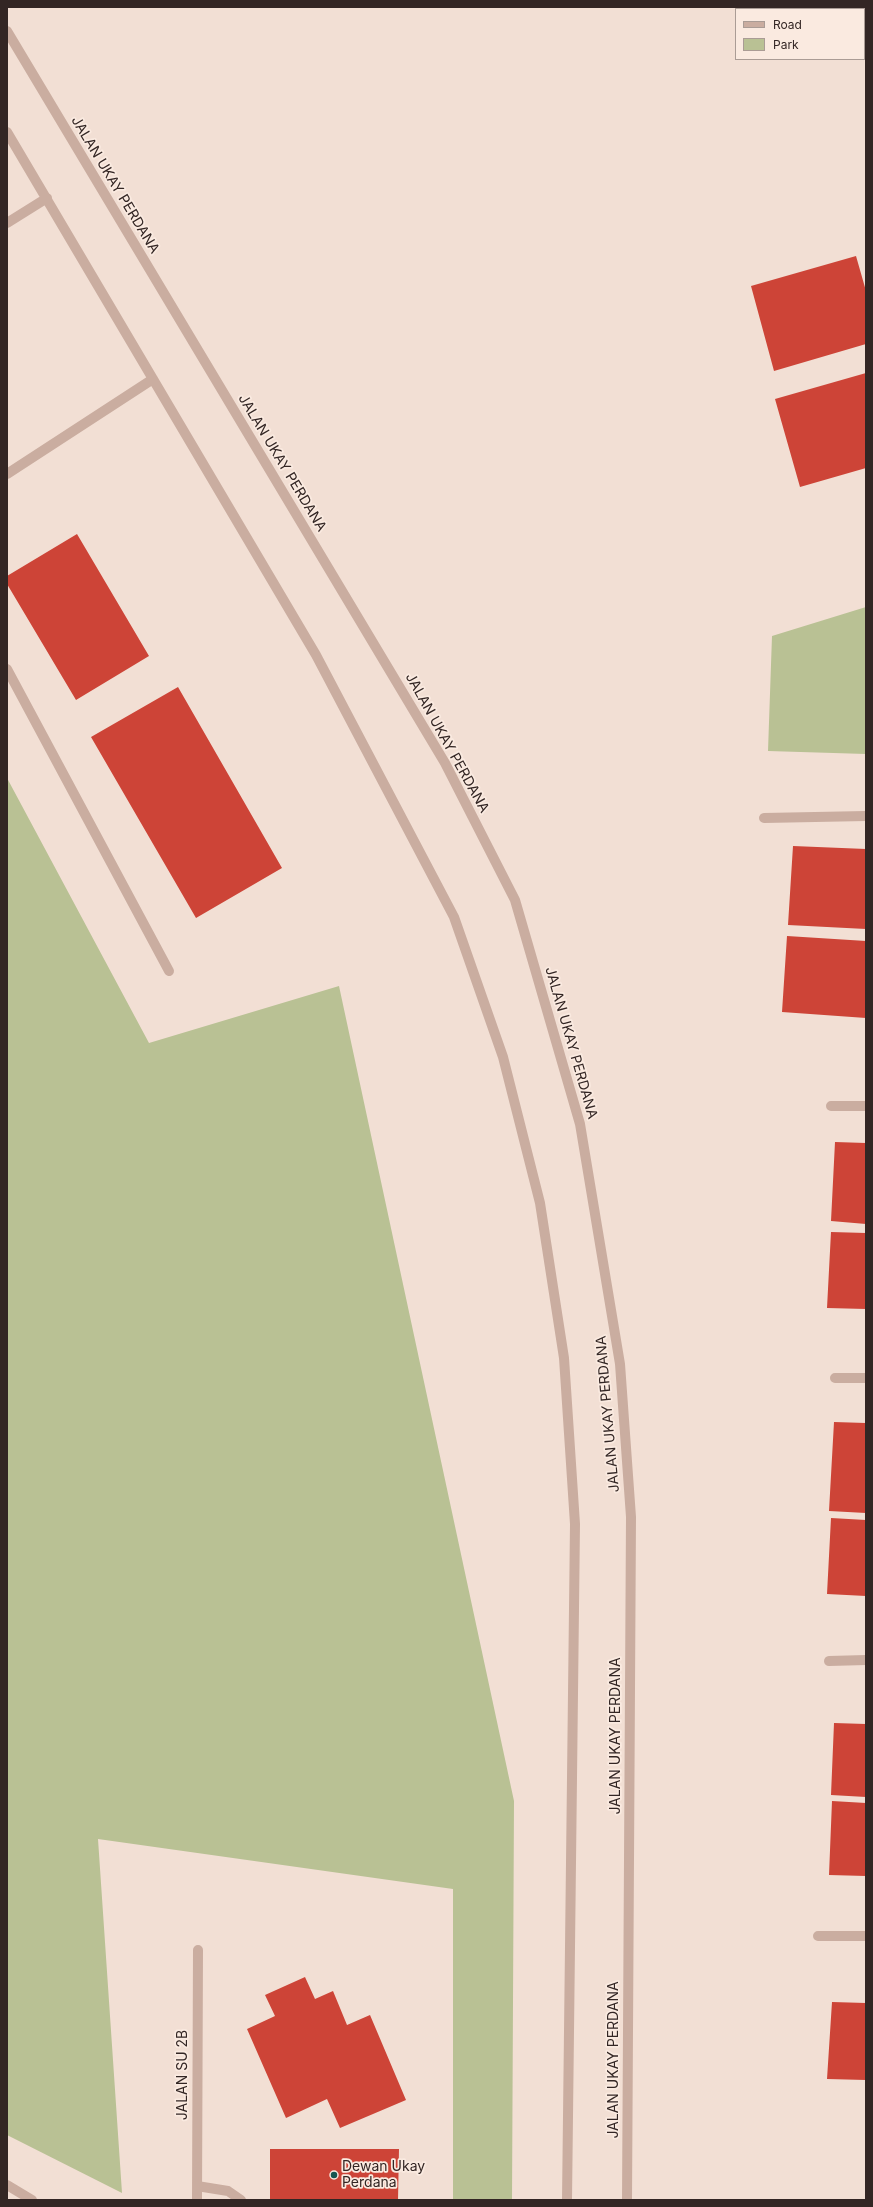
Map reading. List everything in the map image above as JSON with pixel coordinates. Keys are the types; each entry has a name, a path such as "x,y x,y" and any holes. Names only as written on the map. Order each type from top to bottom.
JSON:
{"street":[{"name":"JALAN UKAY PERDANA","path":"7,31 445,763 515,900 580,1124 620,1364 631,1517 628,2200"},
{"path":"7,132 316,655 454,917 503,1057 540,1203 564,1358 575,1524 567,2200"},
{"path":"7,222 47,198"},
{"path":"7,474 153,379"},
{"path":"7,669 169,971"},
{"path":"764,818 866,816"},
{"path":"831,1106 866,1106"},
{"path":"835,1378 866,1378"},
{"path":"829,1660 866,1660"},
{"path":"818,1936 866,1936"},
{"name":"JALAN SU 2B","path":"197,2200 198,1950"},
{"path":"7,2185 32,2200"},
{"path":"197,2186 228,2191 241,2200"}],"green space":[{"path":"866,607 866,754 768,751 772,636"},
{"path":"7,778 149,1043 339,986 514,1801 512,2200 453,2200 453,1889 98,1839 122,2193 7,2135"}],"building":[{"path":"856,256 866,291 866,344 774,371 751,286"},
{"path":"866,373 866,468 800,487 775,399"},
{"path":"77,534 149,656 76,700 7,584 7,576"},
{"path":"178,687 282,868 196,918 91,737"},
{"path":"793,846 866,849 866,929 788,925"},
{"path":"787,936 866,941 866,1018 782,1012"},
{"path":"835,1142 866,1143 866,1224 831,1221"},
{"path":"831,1232 866,1233 866,1309 827,1308"},
{"path":"834,1422 866,1423 866,1513 829,1511"},
{"path":"831,1518 866,1520 866,1596 827,1594"},
{"path":"834,1723 866,1724 866,1797 831,1795"},
{"path":"832,1801 866,1803 866,1876 829,1875"},
{"path":"305,1977 315,1999 333,1991 347,2025 370,2015 406,2100 340,2128 327,2099 286,2118 247,2029 275,2016 265,1995"},
{"path":"832,2002 866,2003 866,2080 827,2079"},
{"name":"Dewan Ukay Perdana","path":"270,2149 399,2149 398,2200 270,2200"}],"place":[{"name":"Dewan Ukay Perdana","path":"334,2175"}]}
